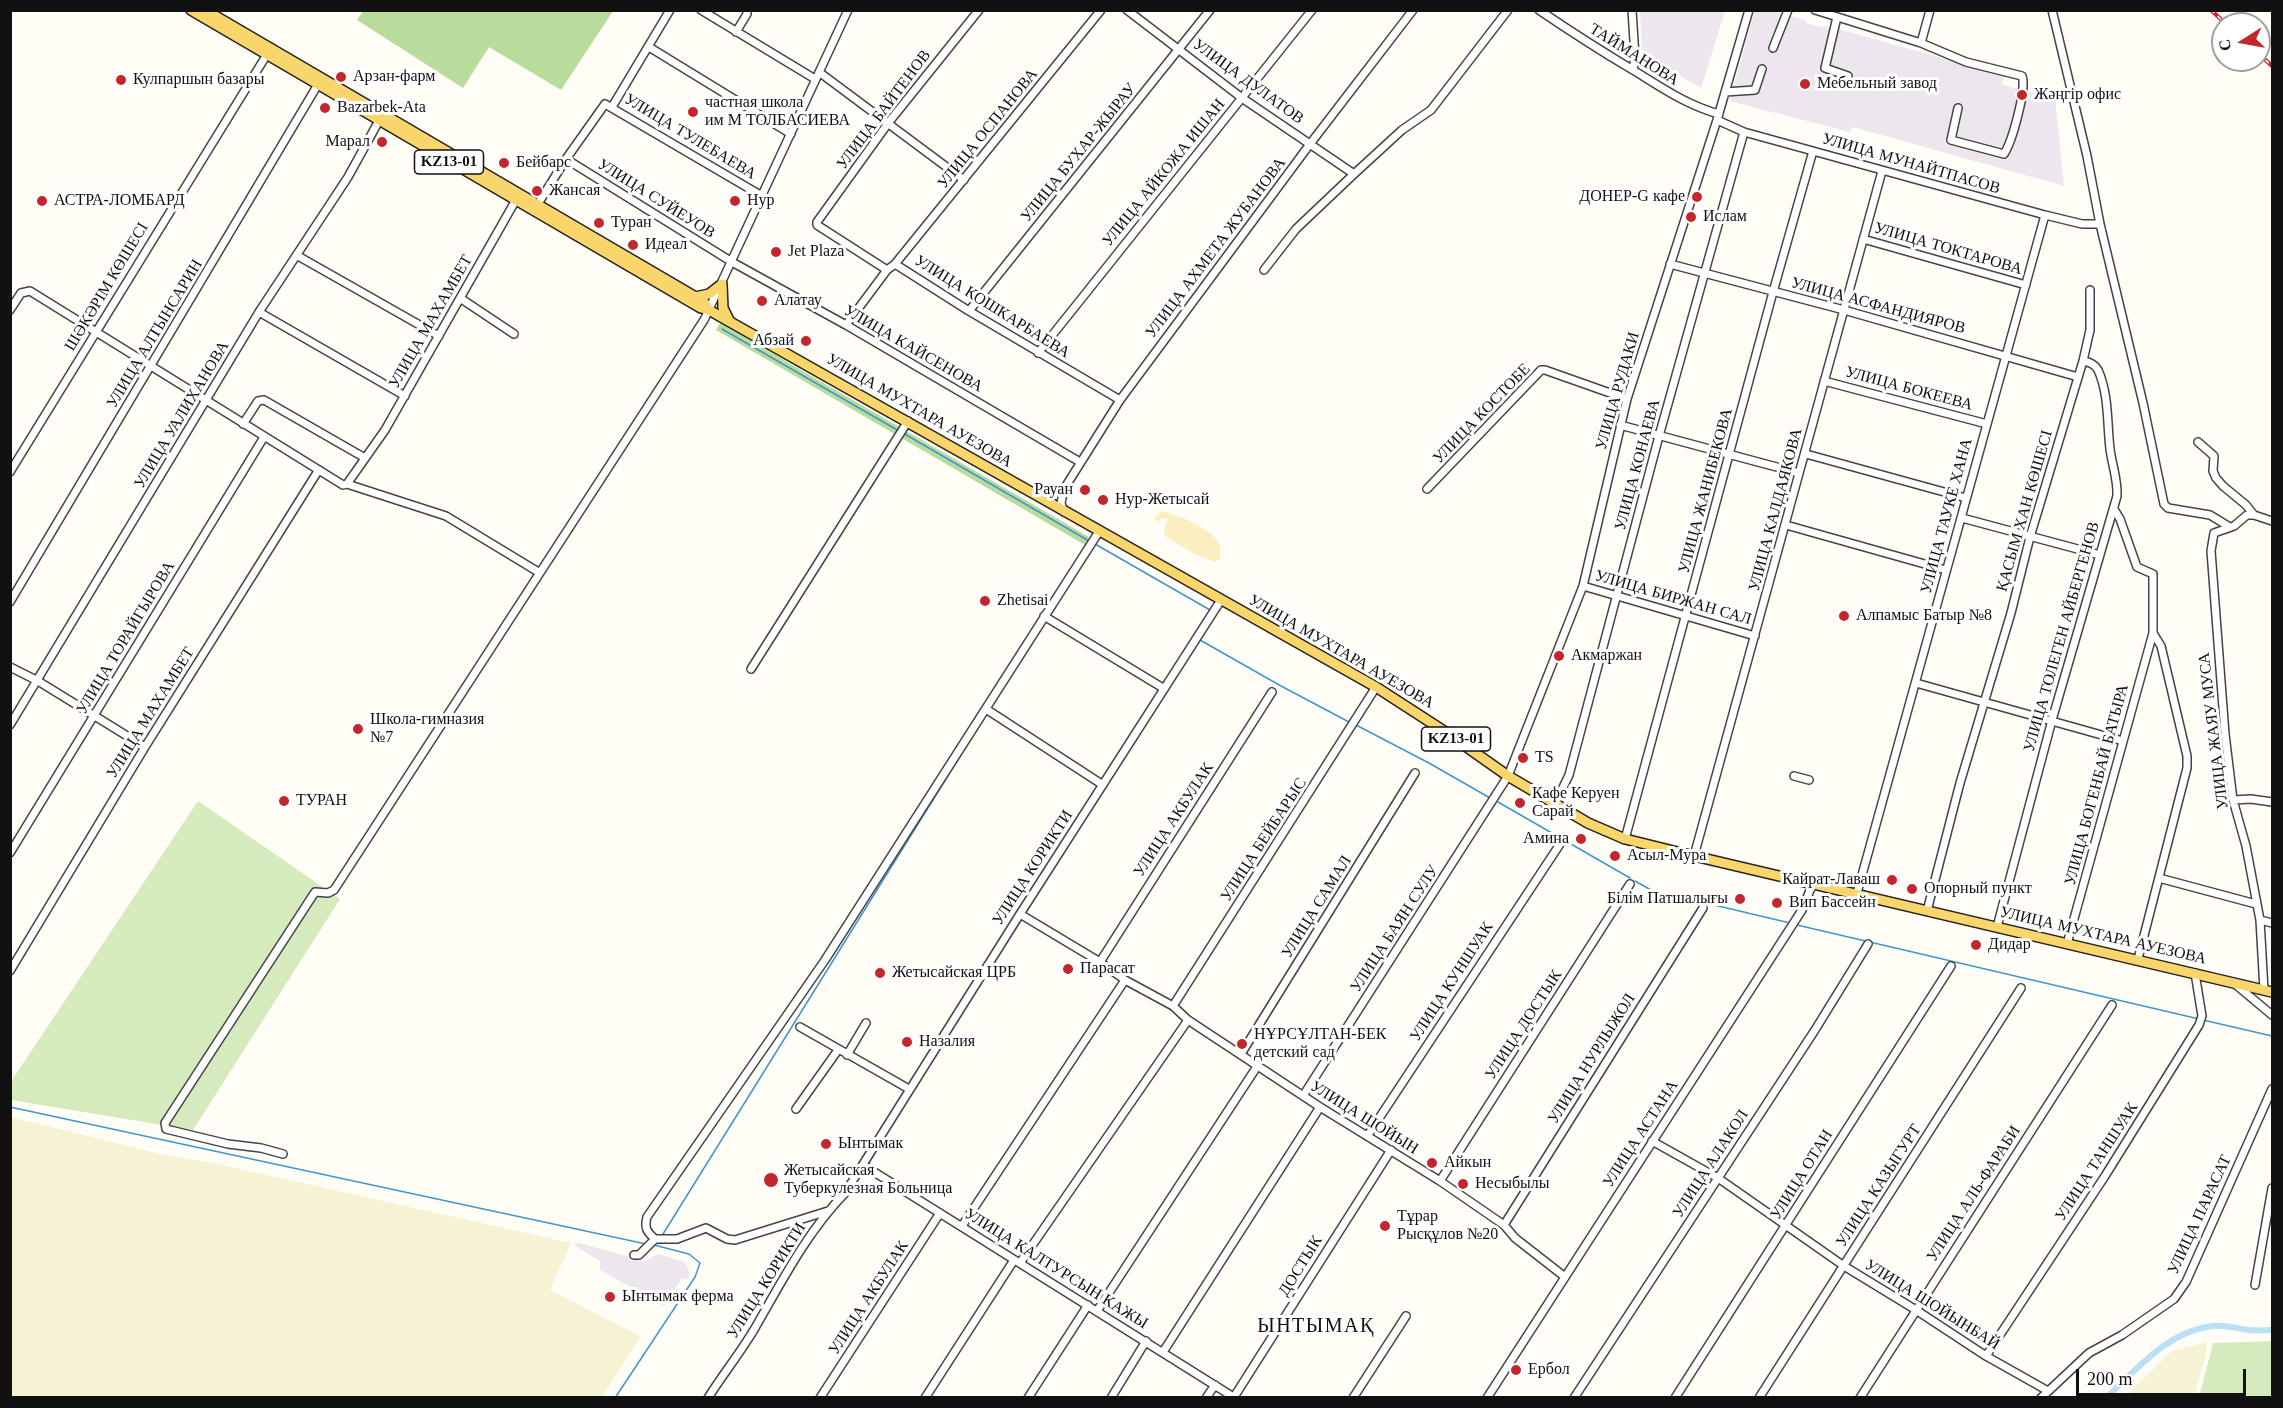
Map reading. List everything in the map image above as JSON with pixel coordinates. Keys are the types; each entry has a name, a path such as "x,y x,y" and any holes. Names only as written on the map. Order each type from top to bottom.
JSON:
{"main road":[{"name":"УЛИЦА МУХТАРА АУЕЗОВА","path":"191,10 266,56 320,82"},
{"name":"УЛИЦА МУХТАРА АУЕЗОВА","path":"206,10 320,82 536,208 704,302 709,310"},
{"name":"УЛИЦА МУХТАРА АУЕЗОВА","path":"536,208 701,308 731,322 908,421 1064,512 1100,530 1376,687 1508,776 1588,823 1625,839 2268,991"},
{"path":"695,297 709,294 722,284"},
{"path":"722,284 723,308 731,322"}],"street":[{"path":"612,107 670,10"},
{"path":"700,10 817,76 889,122 964,180"},
{"path":"736,32 747,10"},
{"path":"283,1154 166,1129 165,1123 315,892 328,893 334,890 709,310 848,10"},
{"name":"УЛИЦА БАЙТЕНОВ","path":"821,228 817,222 889,122 979,10"},
{"name":"УЛИЦА ОСПАНОВА","path":"895,264 1101,10"},
{"name":"УЛИЦА ДУЛАТОВ","path":"1127,10 1242,98 1354,174"},
{"name":"УЛИЦА БУХАР-ЖЫРАУ","path":"969,312 1210,10"},
{"name":"УЛИЦА АЙКОЖА ИШАН","path":"1038,352 1311,10"},
{"name":"УЛИЦА АХМЕТА ЖУБАНОВА","path":"1064,512 1060,503 1064,489 1120,400 1310,144 1413,10"},
{"path":"1264,270 1296,229 1402,130 1431,110 1508,10"},
{"name":"ТАЙМАНОВА","path":"1539,10 1602,53 1681,101 1718,117"},
{"path":"1632,10 1635,57 1633,70"},
{"name":"УЛИЦА РУДАКИ","path":"1508,776 1583,586 1627,399 1718,117 1749,10"},
{"path":"1773,48 1788,10"},
{"path":"1815,10 1921,44 1966,62 2022,76 2024,80 2015,124 2004,154 1951,140 1958,108"},
{"path":"1921,44 1930,10"},
{"path":"2052,10 2087,156 2100,224 2143,403 2164,504 2168,508 2210,515 2228,526"},
{"path":"1836,17 1824,64 1827,69 1848,76"},
{"path":"649,47 791,134"},
{"name":"ШӘКӘРІМ КӨШЕСІ","path":"10,472 266,56"},
{"path":"1725,92 1755,90 1762,69"},
{"name":"УЛИЦА АЛТЫНСАРИН","path":"10,602 320,82"},
{"name":"УЛИЦА ТУЛЕБАЕВА","path":"566,159 603,105 612,107 762,196"},
{"name":"УЛИЦА УАЛИХАНОВА","path":"10,725 260,312 348,177 381,117"},
{"name":"УЛИЦА МУНАЙТПАСОВ","path":"1718,117 1744,132 1882,171 2082,224 2100,224"},
{"name":"УЛИЦА КОНАЕВА","path":"1555,804 1569,775 1615,597 1744,132"},
{"name":"УЛИЦА ЖАНИБЕКОВА","path":"1625,839 1813,151"},
{"path":"536,208 566,159"},
{"name":"УЛИЦА СУЙЕУОВ","path":"566,159 732,262"},
{"name":"УЛИЦА КАЛДАЯКОВА","path":"1694,856 1882,171"},
{"name":"УЛИЦА МАХАМБЕТ","path":"347,484 405,396 517,197"},
{"name":"УЛИЦА ТАУКЕ ХАНА","path":"1857,893 2045,215"},
{"name":"УЛИЦА КОШКАРБАЕВА","path":"821,228 887,270 895,264 969,312 1120,400"},
{"name":"УЛИЦА ТОКТАРОВА","path":"1863,239 2026,285"},
{"path":"298,256 439,336"},
{"name":"УЛИЦА КАЙСЕНОВА","path":"732,262 846,325 1080,462"},
{"name":"УЛИЦА АСФАНДИЯРОВ","path":"1670,264 1844,310 2078,377"},
{"path":"846,325 887,270"},
{"name":"ҚАСЫМ ХАН КӨШЕСІ","path":"1927,911 1960,783 2083,361 2090,330 2090,290"},
{"path":"10,310 21,293 30,291 205,402 343,485 347,484 446,516 540,573"},
{"path":"460,298 513,334"},
{"path":"260,312 405,396"},
{"name":"УЛИЦА ТОЛЕГЕН АЙБЕРГЕНОВ","path":"1997,927 2052,720 2114,508 2118,487 2098,370 2090,363 2083,361"},
{"name":"УЛИЦА КОСТОБЕ","path":"1428,489 1541,370 1545,369 1627,399"},
{"name":"УЛИЦА БОКЕЕВА","path":"1824,381 1987,423"},
{"path":"243,424 258,401 264,400 365,458"},
{"path":"751,669 908,421"},
{"path":"1620,425 1799,473"},
{"name":"УЛИЦА ТОРАЙГЫРОВА","path":"10,853 264,437"},
{"path":"2198,442 2214,456 2213,471 2223,486 2240,499 2254,515 2272,521"},
{"path":"1806,454 1966,498"},
{"name":"УЛИЦА МАХАМБЕТ","path":"10,971 145,747 318,471"},
{"path":"2114,508 2137,567 2152,574 2153,633 2161,646 2187,756 2187,768 2138,959"},
{"name":"УЛИЦА ЖАЯУ МУСА","path":"2254,515 2243,518 2234,526 2228,526 2214,533 2211,551 2224,723 2233,800 2246,846 2260,920 2268,991"},
{"path":"1962,518 2100,555"},
{"path":"1786,525 1946,570"},
{"path":"652,1242 645,1225 647,1217 825,960 1100,530"},
{"name":"УЛИЦА БИРЖАН САЛ","path":"1583,586 1755,636"},
{"name":"УЛИЦА КОРИКТИ","path":"711,1396 754,1329 771,1297 828,1211 846,1193 909,1089 1221,600"},
{"path":"1046,617 1163,688"},
{"name":"УЛИЦА БОГЕНБАЙ БАТЫРА","path":"2067,944 2153,633"},
{"path":"10,667 38,681 145,747"},
{"path":"1916,683 2123,741"},
{"name":"УЛИЦА БЕЙБАРЫС","path":"1173,1006 1376,687"},
{"name":"УЛИЦА АКБУЛАК","path":"1100,962 1272,692"},
{"path":"986,710 1103,785"},
{"name":"УЛИЦА САМАЛ","path":"1241,1054 1414,773"},
{"name":"УЛИЦА БАЯН СУЛУ","path":"1303,1095 1508,776"},
{"path":"1794,776 1809,780"},
{"path":"2233,800 2251,799 2272,802"},
{"name":"УЛИЦА КУНШУАК","path":"1368,1135 1560,844"},
{"path":"2159,878 2256,904"},
{"name":"УЛИЦА АСТАНА","path":"1491,1396 1652,1141 1793,924 1814,883"},
{"name":"УЛИЦА ДОСТЫК","path":"1440,1181 1630,884"},
{"name":"УЛИЦА НУРЛЫЖОЛ","path":"1504,1225 1703,908"},
{"name":"УЛИЦА ШОЙЫН","path":"1020,914 1100,962 1125,980 1173,1006 1188,1020 1320,1107 1440,1181 1504,1225 1515,1238 1565,1277"},
{"path":"2260,920 2272,923"},
{"name":"УЛИЦА АЛАКОЛ","path":"1574,1398 1815,1030 1868,944"},
{"name":"УЛИЦА ОТАН","path":"1675,1398 1951,966"},
{"name":"УЛИЦА ТАНШУАК","path":"1986,1356 2105,1176 2201,1019 2195,973"},
{"path":"962,1226 1125,980"},
{"path":"2233,982 2272,1015"},
{"name":"УЛИЦА КАЗЫГУРТ","path":"1759,1398 2021,988"},
{"name":"УЛИЦА АЛЬ-ФАРАБИ","path":"1860,1398 2112,1005"},
{"path":"925,1398 1017,1261 1188,1020"},
{"path":"848,1055 866,1023"},
{"path":"800,1027 909,1089"},
{"path":"796,1109 838,1050"},
{"path":"1097,1311 1258,1065"},
{"name":"УЛИЦА ПАРАСАТ","path":"2041,1398 2089,1353 2122,1335 2174,1299 2186,1282 2272,1092"},
{"path":"1163,1352 1320,1107"},
{"name":"УЛИЦА ШОЙЫНБАЙ","path":"1652,1141 1718,1178 1844,1266 1986,1356 2048,1391"},
{"name":"ДОСТЫК","path":"1234,1397 1390,1150"},
{"name":"УЛИЦА КАЛТУРСЫН КАЖЫ","path":"862,1165 1234,1397"},
{"path":"2255,1285 2272,1191"},
{"path":"634,1255 639,1255 652,1242 677,1239 706,1228 727,1239 735,1240 828,1211"},
{"name":"УЛИЦА АКБУЛАК","path":"820,1398 940,1213"},
{"path":"1028,1398 1088,1305"},
{"path":"1353,1398 1406,1316"},
{"path":"1111,1398 1146,1341"},
{"path":"1206,1398 1215,1385"}],"shaded area":[{"path":"1640,11 1725,11 1701,88 1642,53"},
{"path":"1755,11 1773,11 1806,20 1806,23 1835,28 1928,54 2004,77 2002,85 2055,97 2064,186 1853,127 1850,132 1729,101"},
{"path":"11,1117 165,1155 213,1163 571,1243 550,1290 641,1336 602,1397 11,1397"},
{"path":"579,1243 645,1261 658,1254 685,1262 690,1274 687,1280 682,1278 664,1306 600,1270 600,1261 574,1245"},
{"path":"2207,1342 2194,1397 2125,1397 2172,1351"}],"green space":[{"path":"363,11 613,11 561,90 489,47 463,88 357,20"},
{"path":"720,323 1089,537 1085,545 716,330"},
{"path":"198,801 340,899 193,1130 11,1100 10,1083"},
{"path":"2272,1341 2272,1397 2199,1397 2213,1343"}],"sand":[{"path":"1161,511 1184,518 1209,532 1219,543 1220,558 1215,562 1196,555 1165,536 1164,529 1168,519 1161,518 1158,522 1154,518"}],"waterway":[{"path":"722,329 899,431"},
{"path":"903,433 1089,541"},
{"path":"1095,544 1210,610"},
{"path":"1206,630 1200,640 1349,722"},
{"path":"991,707 996,698"},
{"path":"663,1234 987,713"},
{"path":"1356,725 1490,798"},
{"path":"1498,802 1630,878"},
{"path":"1635,881 1651,890 1790,923"},
{"path":"1797,925 2199,1019"},
{"path":"2203,1020 2272,1036"},
{"path":"10,1107 646,1244"},
{"path":"615,1398 695,1277 700,1263 689,1254 654,1245"},
{"path":"2106,1398 2154,1353 2181,1335 2196,1329 2217,1326 2272,1330"}],"place":[{"name":"Арзан-фарм","path":"341,77"},
{"name":"Кулпаршын базары","path":"121,80"},
{"name":"Мебельный завод","path":"1805,84"},
{"name":"Жәңгір офис","path":"2022,95"},
{"name":"Bazarbek-Ata","path":"325,108"},
{"name":"частная школа им М ТОЛБАСИЕВА","path":"693,112"},
{"name":"Марал","path":"382,142"},
{"name":"Бейбарс","path":"504,163"},
{"name":"Жансая","path":"537,191"},
{"name":"ДОНЕР-G кафе","path":"1697,197"},
{"name":"АСТРА-ЛОМБАРД","path":"42,201"},
{"name":"Нур","path":"735,201"},
{"name":"Ислам","path":"1691,217"},
{"name":"Туран","path":"599,223"},
{"name":"Идеал","path":"633,245"},
{"name":"Jet Plaza","path":"776,252"},
{"name":"Алатау","path":"762,301"},
{"name":"Абзай","path":"806,341"},
{"name":"Рауан","path":"1085,490"},
{"name":"Нур-Жетысай","path":"1103,500"},
{"name":"Zhetisai","path":"985,601"},
{"name":"Алпамыс Батыр №8","path":"1844,616"},
{"name":"Акмаржан","path":"1559,656"},
{"name":"Школа-гимназия №7","path":"358,729"},
{"name":"TS","path":"1523,758"},
{"name":"ТУРАН","path":"284,801"},
{"name":"Кафе Керуен Сарай","path":"1520,803"},
{"name":"Амина","path":"1581,839"},
{"name":"Асыл-Мура","path":"1615,856"},
{"name":"Кайрат-Лаваш","path":"1892,880"},
{"name":"Опорный пункт","path":"1912,889"},
{"name":"Білім Патшалығы","path":"1740,899"},
{"name":"Вип Бассейн","path":"1777,903"},
{"name":"Дидар","path":"1976,945"},
{"name":"Парасат","path":"1068,969"},
{"name":"Жетысайская ЦРБ","path":"880,973"},
{"name":"Назалия","path":"907,1042"},
{"name":"НҰРСҰЛТАН-БЕК детский сад","path":"1242,1044"},
{"name":"Ынтымак","path":"826,1144"},
{"name":"Айкын","path":"1432,1163"},
{"name":"Жетысайская Туберкулезная Больница","path":"771,1180"},
{"name":"Несыбылы","path":"1463,1184"},
{"name":"Тұрар Рысқұлов №20","path":"1385,1226"},
{"name":"Ынтымак ферма","path":"610,1297"},
{"name":"Ербол","path":"1516,1370"}],"district":[{"name":"ЫНТЫМАҚ","path":"1316,1327"}]}
